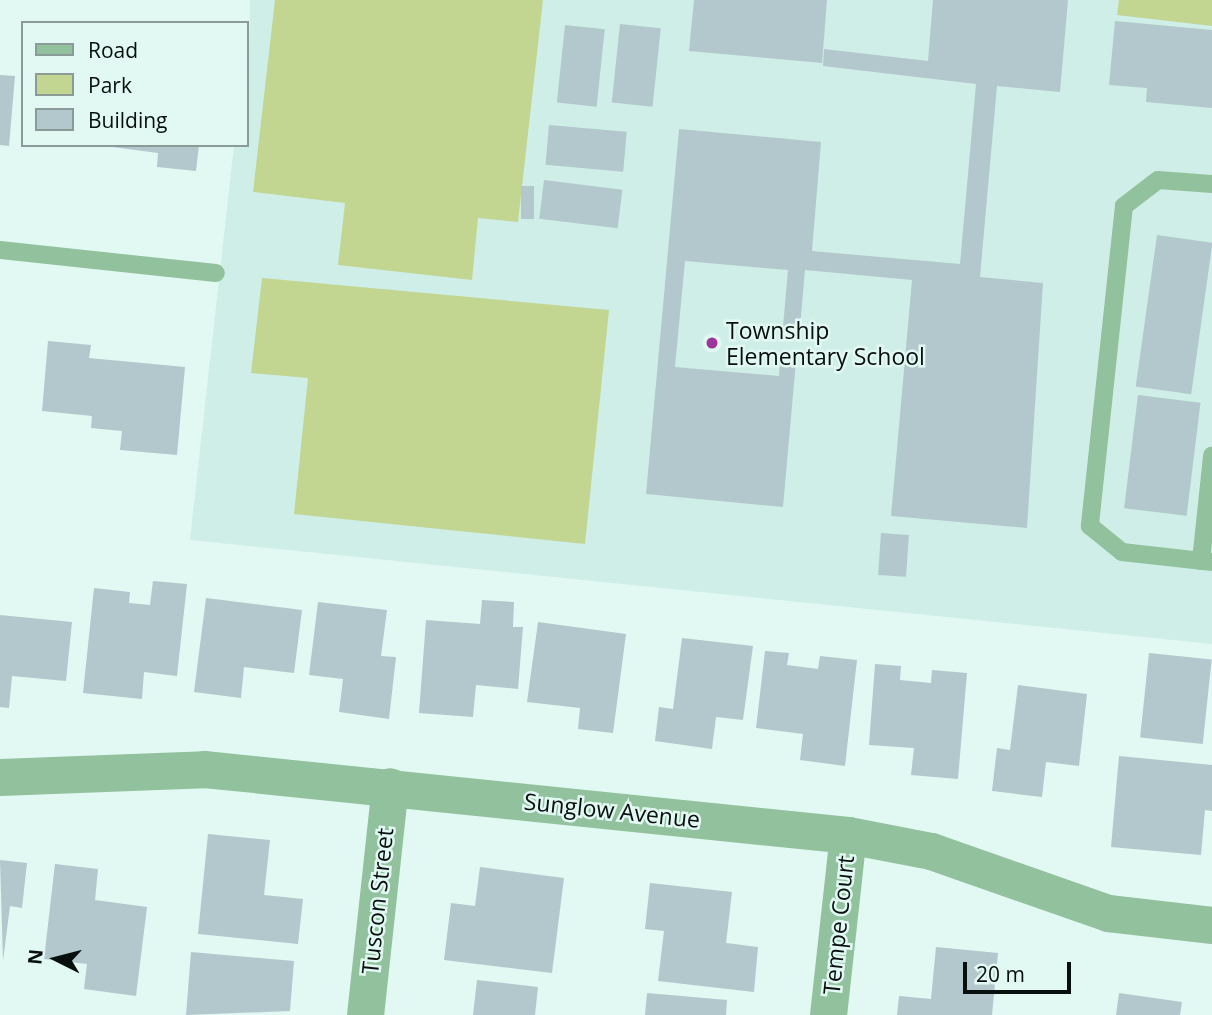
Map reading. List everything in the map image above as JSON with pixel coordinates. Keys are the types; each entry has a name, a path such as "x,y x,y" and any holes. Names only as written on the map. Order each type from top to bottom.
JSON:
{"street":[{"name":"Sunglow Avenue","path":"0,777 204,769 848,835 931,851 1108,913 1212,925"},
{"name":"Tuscon Street","path":"365,1015 390,786"},
{"name":"Tempe Court","path":"828,1015 848,835"}],"lane":[{"path":"1212,184 1158,180 1124,205 1090,526 1122,552 1206,562 1212,456"},
{"path":"0,250 216,272"}],"shaded area":[{"name":"Township Elementary School","path":"250,0 1212,0 1212,644 190,540 234,147 248,147"}],"green space":[{"path":"275,0 543,0 518,222 478,218 472,280 338,265 345,203 253,192"},
{"path":"1119,0 1212,0 1212,26 1117,15"},
{"path":"262,278 609,310 585,544 294,514 308,378 251,373"}],"building":[{"path":"694,0 827,0 822,63 689,51"},
{"path":"933,0 1068,0 1060,92 997,86 980,277 1043,283 1027,528 891,516 912,280 805,270 799,339 782,338 788,270 685,261 675,367 779,376 780,360 796,361 783,507 646,494 679,129 821,142 812,251 960,264 976,84 823,66 824,49 928,61"},
{"path":"1115,21 1212,30 1212,108 1146,102 1147,88 1109,85"},
{"path":"620,24 661,28 653,107 612,103"},
{"path":"565,25 605,29 597,107 557,103"},
{"path":"0,75 15,76 9,146 0,145"},
{"path":"549,125 627,132 623,172 546,165"},
{"path":"112,147 199,147 196,171 157,167 158,153"},
{"path":"544,180 622,190 618,228 539,219"},
{"path":"521,186 534,186 534,219 521,219"},
{"path":"1157,235 1212,243 1191,394 1136,387"},
{"path":"48,341 91,345 89,358 185,367 177,455 120,450 122,431 91,428 92,416 42,411"},
{"path":"1138,395 1201,403 1187,516 1124,508"},
{"path":"881,533 909,535 906,577 878,575"},
{"path":"153,581 187,584 177,676 144,672 142,699 83,693 94,588 130,592 129,603 150,605"},
{"path":"206,598 302,610 294,673 244,667 241,698 194,692"},
{"path":"482,600 514,602 513,627 523,627 518,689 476,685 473,717 419,713 426,620 480,624"},
{"path":"318,602 387,610 381,656 396,657 389,719 339,712 343,679 309,675"},
{"path":"0,615 72,622 66,681 12,676 9,708 0,707"},
{"path":"538,622 626,634 613,733 578,729 580,708 527,702"},
{"path":"682,638 753,646 743,720 716,717 712,749 655,741 659,707 673,709"},
{"path":"765,651 789,653 787,665 818,669 820,656 857,660 845,766 800,760 803,734 756,728"},
{"path":"1149,653 1212,660 1203,744 1140,738"},
{"path":"875,664 901,666 900,680 931,683 932,670 967,673 958,779 911,775 914,748 869,745"},
{"path":"1018,685 1087,694 1079,766 1046,762 1042,797 992,791 997,748 1010,750"},
{"path":"1119,756 1212,765 1212,811 1205,810 1201,855 1111,847"},
{"path":"208,834 270,840 264,895 303,899 298,944 198,934"},
{"path":"0,860 27,863 22,908 10,906 3,961"},
{"path":"55,864 98,869 95,900 147,907 136,996 84,989 87,964 44,959"},
{"path":"480,867 564,878 552,973 444,960 451,903 475,906"},
{"path":"650,883 732,892 726,943 758,947 754,992 658,981 664,931 645,929"},
{"path":"936,947 998,953 992,1015 897,1015 899,996 931,999"},
{"path":"191,952 294,961 290,1011 186,1015"},
{"path":"477,980 538,987 535,1015 473,1015"},
{"path":"647,993 727,1000 726,1015 645,1015"},
{"path":"1119,993 1182,1002 1180,1015 1116,1015"}],"place":[{"name":"Township Elementary School","path":"712,343"}]}
